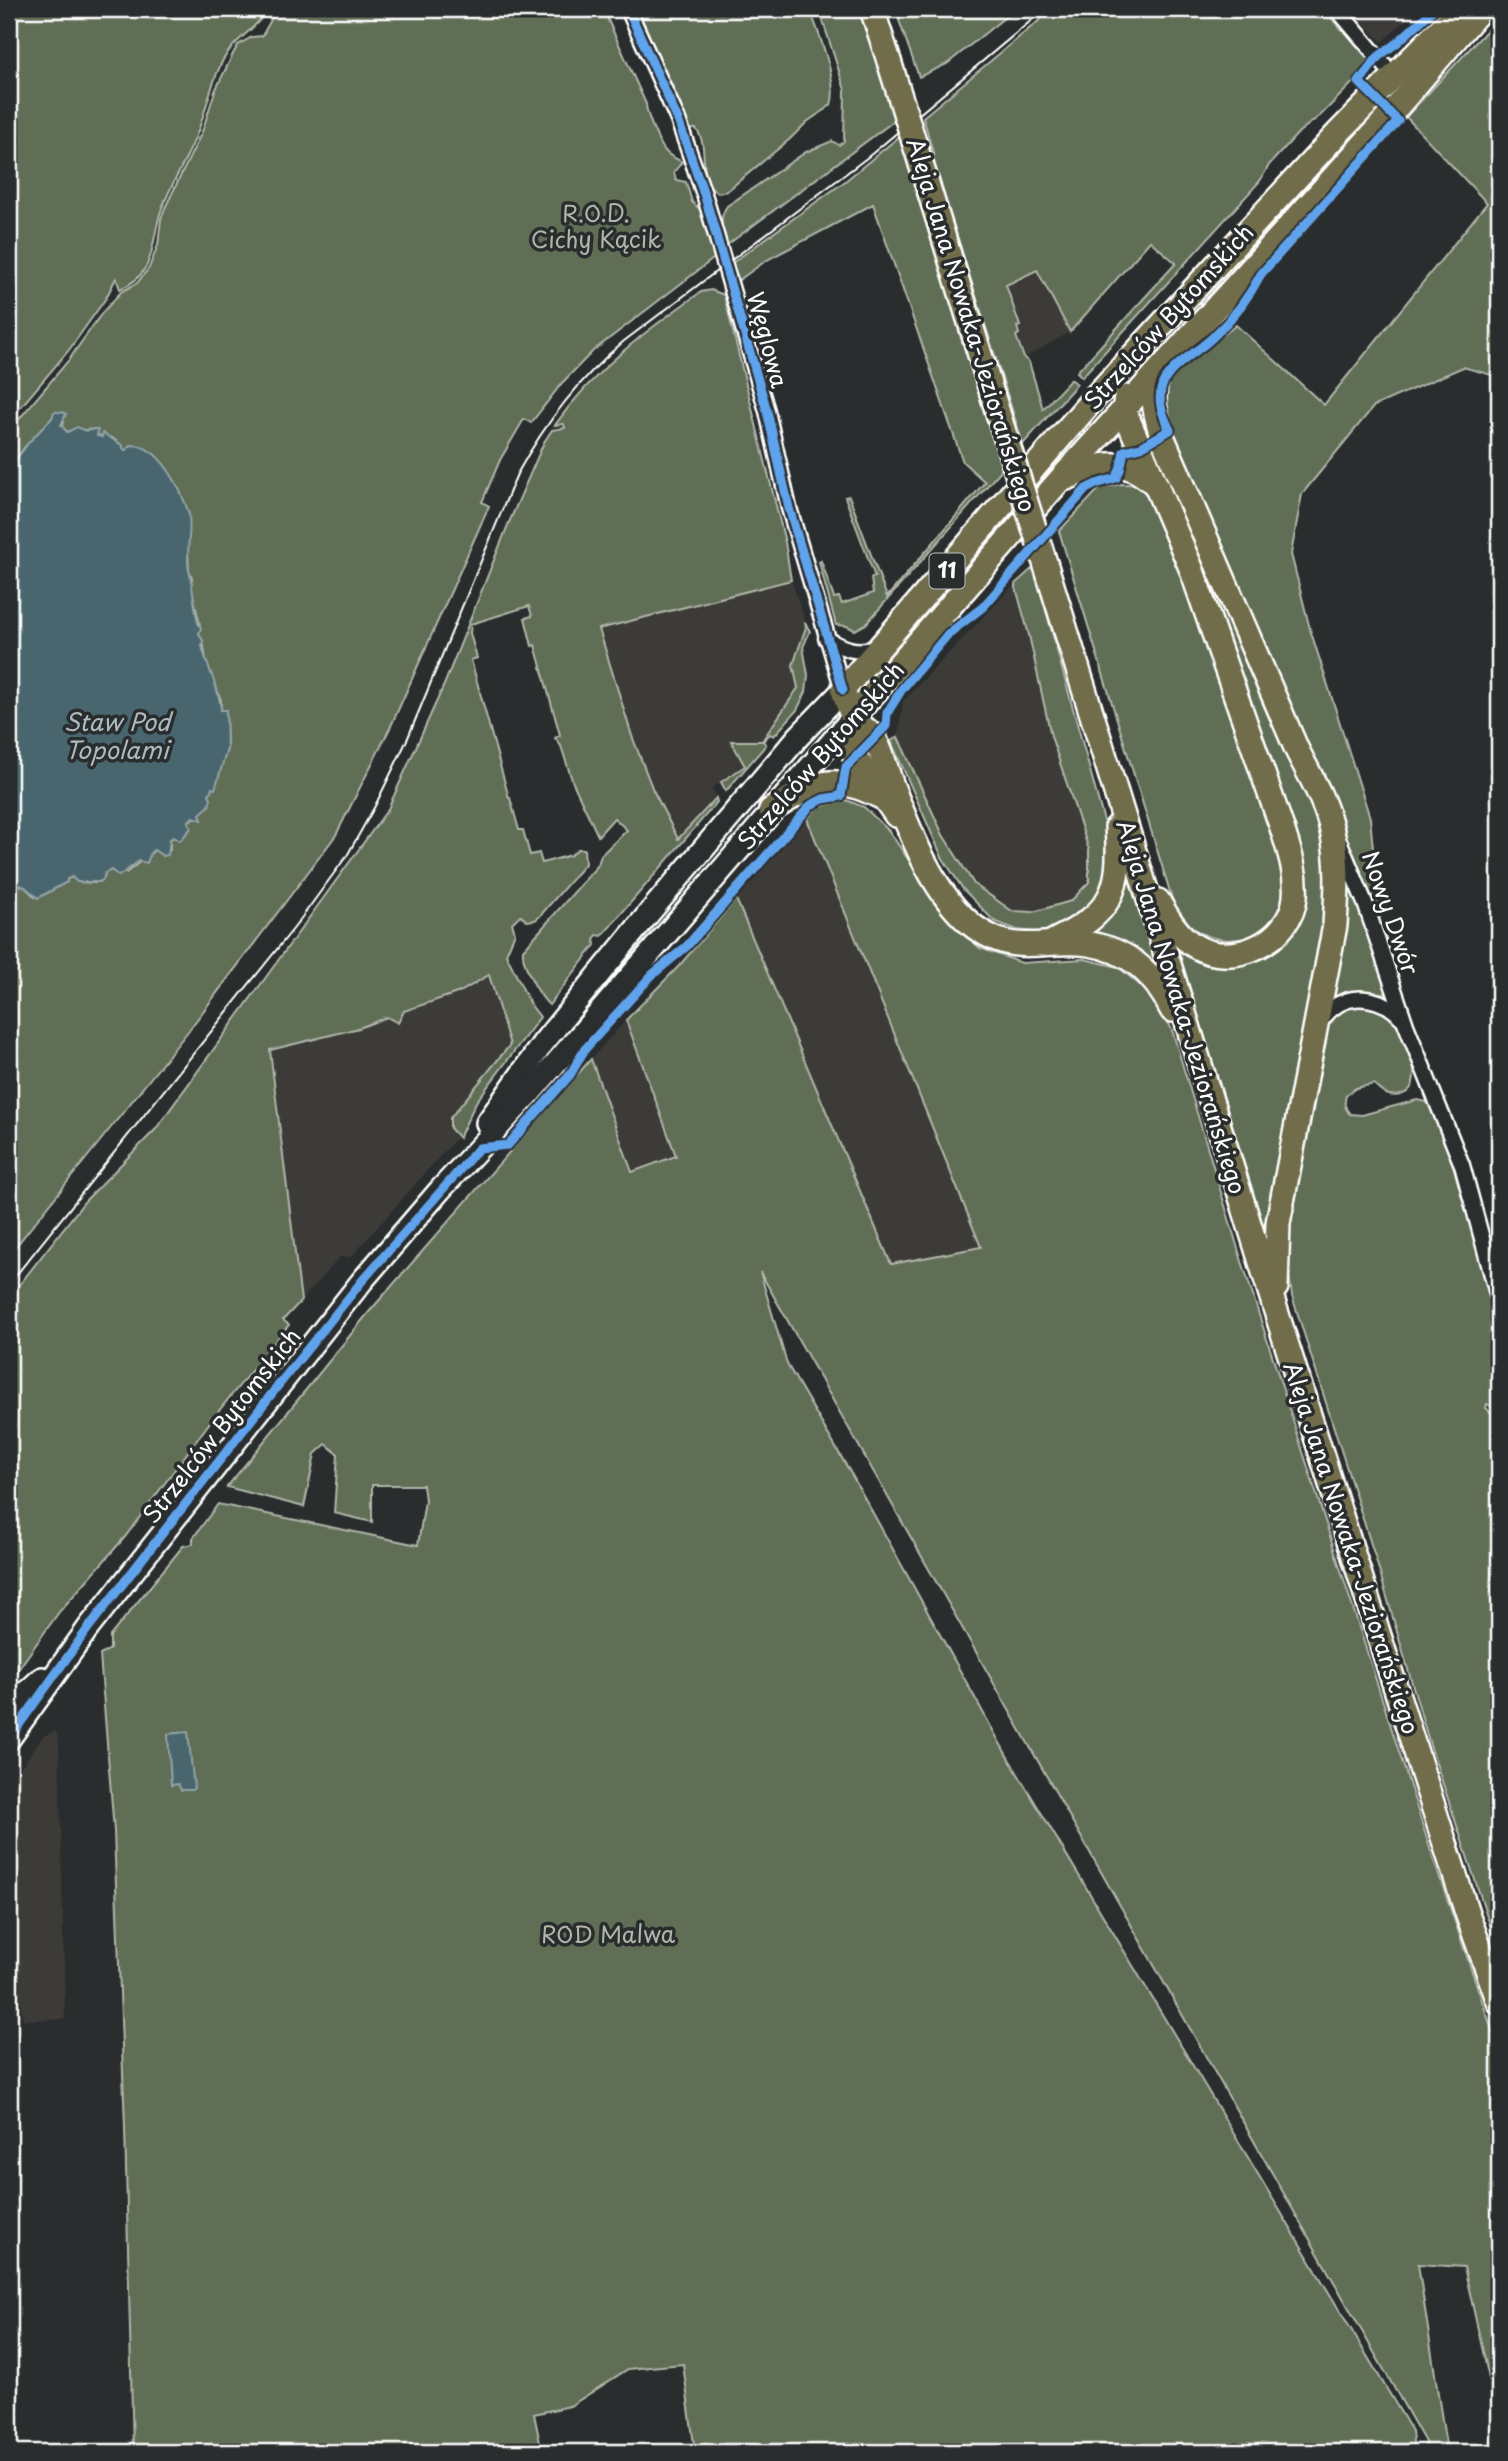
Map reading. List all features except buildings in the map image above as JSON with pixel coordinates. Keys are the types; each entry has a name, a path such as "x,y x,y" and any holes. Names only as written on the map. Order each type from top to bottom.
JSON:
{"main road":[{"name":"Aleja Jana Nowaka-Jeziorańskiego","path":"872,9 1276,1311 1463,1900 1499,2002"},
{"name":"Strzelców Bytomskich","path":"440,1190 550,1035 798,737 884,645 1143,344 1393,75 1460,9"},
{"name":"Strzelców Bytomskich","path":"9,1739 69,1653 362,1281 440,1190 531,1092 771,810 898,669 1058,482 1391,114 1481,9"},
{"path":"1138,867 1176,930 1196,946 1214,953 1235,954 1273,937 1287,921 1295,898 1294,869 1282,828 1191,568 1124,410 1132,369 1143,344"},
{"path":"1158,372 1152,392 1162,436 1328,816 1335,846 1338,891 1335,925 1278,1223 1276,1311"},
{"path":"1078,417 1102,408 1124,410 1137,415 1162,436"},
{"path":"1058,482 1087,470 1112,464 1133,467 1157,486"},
{"path":"874,738 876,721 898,669"},
{"path":"843,690 853,717 874,738 911,834 954,907 970,923 1004,942 1026,946 1090,944 1123,955 1147,970 1162,988 1200,1067"},
{"path":"853,717 851,743 855,757 881,797 911,834"},
{"path":"771,810 809,788 829,782 860,786 881,797"},
{"path":"1047,944 1078,930 1095,918 1111,897 1118,845 1114,789"},
{"name":"Strzelców Bytomskich","path":"9,1708 69,1653"}],"street":[{"name":"Węglowa","path":"628,9 678,120 705,197 766,411 789,508 843,690"},
{"path":"1337,9 1393,75"},
{"path":"826,638 838,646 857,651 884,645"},
{"name":"Nowy Dwór","path":"1328,816 1365,903 1406,1025 1462,1165 1499,1301"},
{"name":"Nowy Dwór","path":"1317,1026 1332,1008 1347,1000 1365,998 1394,1009 1406,1025"}],"shaded area":[{"path":"1350,9 1417,9 1382,42"},
{"path":"1037,269 1070,332 1024,358 1016,335 1019,326 1006,285"},
{"path":"791,580 807,626 793,664 798,688 745,767 712,788 716,798 678,840 653,790 632,736 599,628"},
{"path":"1015,584 1051,736 1089,850 1089,882 1071,901 1033,912 1012,911 974,884 943,835 898,737 903,701"},
{"path":"807,819 981,1247 891,1264 736,899"},
{"path":"490,975 510,1045 480,1080 452,1131 457,1137 351,1257 340,1257 301,1301 270,1049 359,1028 460,992"},
{"path":"626,1020 676,1156 632,1173 591,1059"},
{"path":"56,1731 59,1742 65,2019 23,2020 9,1897 9,1784 43,1736"}],"green space":[{"path":"9,9 268,9 228,53 219,69 194,141 162,208 151,255 141,275 120,289 116,278 106,298 69,350 9,421"},
{"name":"R.O.D. Cichy Kącik","path":"277,9 603,9 646,104 660,144 682,162 674,172 676,180 686,182 692,202 702,211 717,256 593,351 562,383 531,423 524,419 500,460 482,502 489,506 391,726 336,835 189,1030 9,1255 9,881 25,887 35,897 73,877 77,882 95,883 111,870 126,873 155,850 163,856 170,850 170,839 174,837 180,840 191,828 188,822 203,811 212,788 215,788 227,749 226,710 221,710 221,700 207,666 203,641 199,634 200,625 189,571 186,510 175,481 156,456 143,447 122,449 123,446 112,438 97,435 95,429 67,432 62,427 64,422 52,418 9,469 9,431 68,361 102,313 121,292 137,283 149,268 158,245 165,208 202,132 215,91 233,54 238,45 252,37 262,36"},
{"path":"635,9 810,9 830,70 833,95 831,105 807,122 727,191 718,193 707,179 700,136 696,129 688,129"},
{"path":"819,9 862,9 895,120 727,245 722,220 727,206 806,152 832,141 839,145 844,141 845,90"},
{"path":"895,9 1015,9 947,64 919,77"},
{"path":"1053,9 1324,9 1341,30 1346,29 1371,57 1369,66 1321,115 1299,132 1269,165 1260,181 1082,377 1077,372 1176,263 1150,241 1070,332 1037,270 1006,285 1020,326 1017,327 1019,334 1016,336 1024,358 1029,362 1043,409 1071,379 1077,384 1023,444 932,157 934,156 923,117"},
{"path":"1490,27 1499,36 1499,377 1463,367 1374,406 1302,494 1291,554 1310,629 1370,818 1380,918 1242,591 1171,435 1174,432 1166,414 1164,394 1167,385 1183,366 1236,325 1324,405 1487,203 1406,117"},
{"path":"900,136 1003,468 866,624 855,630 836,625 819,562 821,561 834,598 839,597 842,604 873,593 871,578 875,577 845,497 849,496 887,597 985,482 963,462 873,204 767,260 739,280 732,263 844,182"},
{"path":"711,290 724,295 785,542 791,580 599,629 632,736 653,790 678,839 716,798 717,802 602,936 597,935 594,939 595,945 549,1005 532,979 523,950 598,865 601,855 627,830 614,818 598,836 573,783 561,746 555,738 560,735 525,618 532,616 529,606 471,624 470,633 477,658 471,660 509,798 530,855 539,853 542,863 584,849 585,864 539,917 527,921 520,915 512,923 515,933 506,954 530,1004 540,1017 476,1102 459,1138 450,1128 450,1118 510,1045 489,975 460,992 404,1011 398,1023 387,1017 359,1028 270,1050 301,1301 283,1320 289,1325 216,1414 125,1537 59,1612 15,1674 9,1603 9,1298 85,1201 155,1130 388,809 444,685 544,442 552,430 565,428 564,424 555,425 586,386 622,352 701,292"},
{"path":"1122,484 1143,485 1157,503 1283,859 1286,887 1283,903 1276,917 1254,935 1240,939 1210,937 1196,930 1174,905 1059,531 1100,488"},
{"path":"1034,567 1113,854 1108,889 1067,927 1043,933 1017,930 994,921 963,889 942,857 891,741 898,737 943,835 974,884 1012,911 1033,912 1071,901 1089,882 1089,850 1051,736 1015,584"},
{"path":"1212,572 1320,824 1326,848 1327,914 1268,1229 1264,1228 1176,944 1210,960 1297,914 1201,576"},
{"path":"805,622 810,631 803,647 808,675 806,692 797,710 774,736 770,734 763,741 766,745 726,791 721,782 745,766 731,741 762,741 798,688 793,665 806,627"},
{"name":"ROD Malwa","path":"846,800 864,807 889,831 949,920 980,948 1022,963 1084,959 1118,967 1160,1002 1173,1033 1239,1252 1434,1861 1499,2050 1499,2423 1464,2267 1418,2264 1447,2452 1426,2452 1425,2442 760,1272 787,1364 853,1477 1006,1754 1412,2431 1414,2452 695,2452 683,2364 628,2369 570,2406 534,2414 542,2452 133,2452 114,1831 100,1655 110,1649 110,1636 183,1546 193,1544 193,1538 218,1504 418,1545 425,1501 423,1485 372,1485 372,1522 334,1513 338,1454 326,1444 315,1454 304,1507 227,1487 369,1312 591,1059 632,1172 676,1156 626,1020 679,966 736,899 891,1264 981,1247 807,819 817,807"},
{"path":"1130,862 1166,978 1081,936"},
{"path":"1349,876 1388,988 1387,993 1358,992 1332,1002 1342,948"},
{"path":"1356,1004 1383,1010 1398,1026 1410,1052 1414,1078 1411,1088 1394,1096 1374,1084 1356,1088 1346,1095 1346,1107 1350,1114 1362,1115 1417,1100 1427,1102 1433,1110 1456,1166 1499,1327 1499,1411 1487,1404 1486,1408 1499,1420 1499,1564 1494,1566 1492,1576 1499,1590 1499,1952 1430,1745 1377,1563 1292,1296 1289,1258 1291,1220 1327,1022 1334,1013"}],"water":[{"name":"Staw Pod Topolami","path":"54,412 66,414 61,425 67,432 77,427 86,431 95,429 98,430 97,436 102,437 103,433 123,446 123,449 126,450 131,445 151,452 168,469 174,480 189,516 188,564 201,628 199,634 221,710 226,710 227,749 215,789 212,788 209,795 209,806 200,814 202,820 193,817 188,822 191,828 180,841 174,837 170,839 168,855 163,856 154,850 147,863 139,861 119,876 111,870 105,873 103,880 99,882 77,882 72,877 38,898 25,887 9,881 9,469 52,418"},
{"path":"188,1732 194,1788 181,1790 178,1784 171,1785 168,1734"}],"tram line":[{"path":"9,1284 294,928 348,854 407,740 517,474 564,403 592,371 624,341 868,157 1045,9"}],"cycle path":[{"path":"628,9 678,120 705,197 767,411 789,508 843,690"},
{"path":"9,1739 89,1627 281,1382 362,1281 479,1148 508,1145 570,1075 585,1049 652,975 687,946 811,805 823,799 841,796 846,767 886,726 887,713 902,689 948,634 983,607 1086,489 1116,478 1124,451 1141,447 1170,430 1160,402 1161,389 1167,376 1229,321 1261,274 1398,121 1359,82 1378,57 1434,9"}]}
